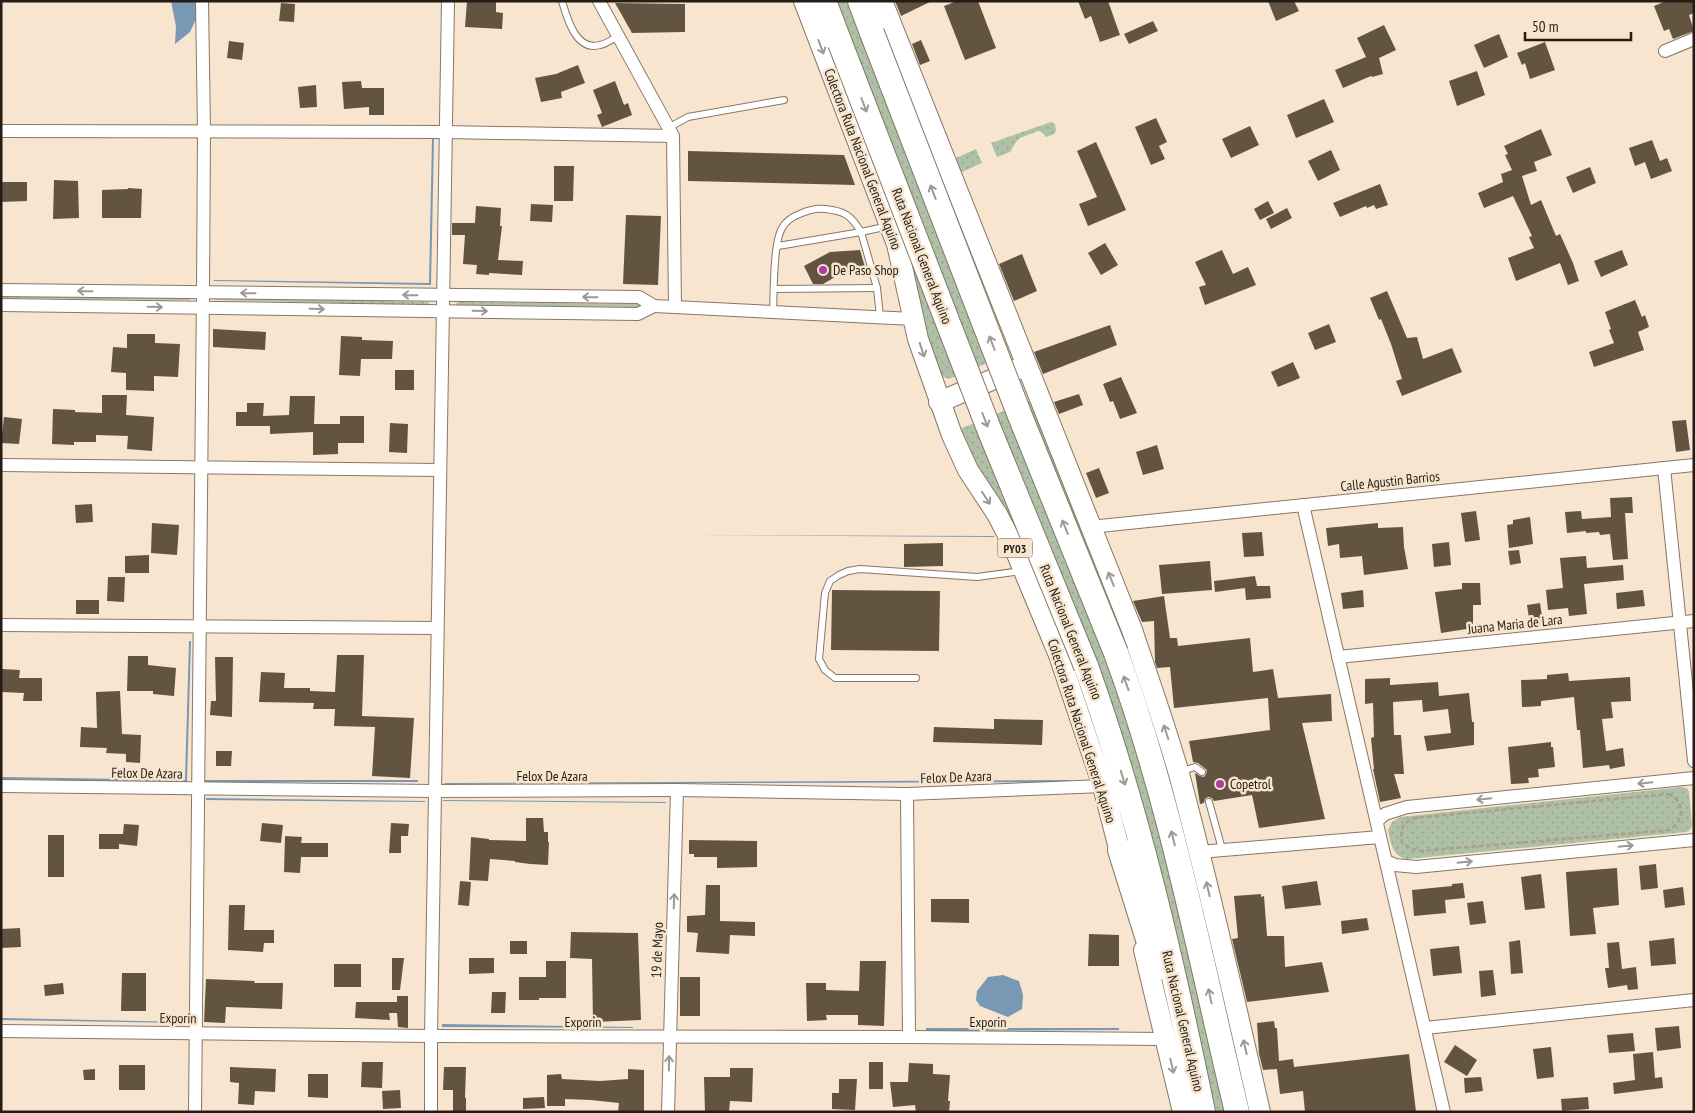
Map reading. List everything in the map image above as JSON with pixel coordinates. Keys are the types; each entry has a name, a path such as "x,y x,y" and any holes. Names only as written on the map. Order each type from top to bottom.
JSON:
{"highway":[{"name":"Ruta Nacional General Aquino","path":"824,1 989,429 1086,666 1107,724 1125,784 1164,935 1203,1112"},
{"path":"860,1 1017,407 1116,654 1141,724 1160,786 1195,926 1237,1112"},
{"path":"1120,850 1169,1007 1194,1065"}],"main road":[{"name":"Colectora Ruta Nacional General Aquino","path":"804,1 897,244 913,319 939,402 968,470 997,514 1014,546 1059,655 1103,786 1183,1112"},
{"path":"882,1 1132,630 1178,772 1199,852 1259,1112"},
{"path":"939,402 1027,366"}],"street":[{"path":"195,1112 202,467 204,131 202,1"},
{"path":"431,1112 434,791 448,1"},
{"path":"599,1 671,132 675,307"},
{"path":"1665,51 1694,39"},
{"path":"1,130 671,132"},
{"path":"1,290 639,297 654,306 913,319"},
{"path":"1,304 638,314 654,306"},
{"path":"1,465 440,470"},
{"name":"Calle Agustin Barrios","path":"1090,527 1694,465"},
{"path":"1664,468 1694,761"},
{"path":"1303,505 1444,1112"},
{"name":"Juana Maria de Lara","path":"1338,657 1694,622"},
{"path":"1,625 437,628"},
{"path":"1377,821 1385,814 1407,807 1694,778"},
{"name":"Felox De Azara","path":"1,786 434,791 677,790 907,794 1103,786"},
{"name":"19 de Mayo","path":"668,1112 677,790"},
{"path":"907,794 909,1037"},
{"path":"1199,852 1380,837"},
{"path":"1386,860 1395,865 1416,867 1694,840"},
{"path":"1425,1028 1694,1000"},
{"name":"Exporin","path":"1,1031 431,1036 1165,1039"}],"lane":[{"path":"562,1 569,24 575,35 583,42 600,46 618,36"},
{"path":"671,132 688,117 784,100"},
{"path":"773,312 780,230 793,217 808,210 822,208 841,211 853,220 861,232 877,288 880,317"},
{"path":"778,246 890,226"},
{"path":"774,289 877,288"},
{"path":"916,678 835,678 825,670 819,658 825,593 830,581 848,571 860,569 977,577 1024,571"},
{"path":"1178,772 1192,767 1196,767 1202,772"},
{"path":"1209,802 1222,849"}],"path":[{"path":"1668,794 1679,801 1682,809 1676,826 1670,830 1421,851 1412,849 1402,843 1400,835 1402,828 1408,821 1415,818 1668,794"}],"green space":[{"path":"831,1 850,1 987,363 976,368"},
{"path":"827,39 956,376 952,378 946,378 940,374"},
{"path":"1051,122 1055,124 1056,131 1054,134 1046,137 1042,132 1038,131 1020,138 1010,152 997,157 991,143"},
{"path":"976,149 982,163 962,172 959,171 954,159"},
{"path":"1,295 191,298 189,300 1,298"},
{"path":"215,297 429,303 428,305 215,300"},
{"path":"458,302 642,305 640,307 458,305 456,304"},
{"path":"1034,398 1157,724 1239,1049 1248,1112 1235,1049 1188,853 1026,402"},
{"path":"1009,409 1090,613 1150,781 1229,1112 1211,1112 1194,1031 993,415"},
{"path":"975,423 1097,720 1135,861 959,429"},
{"path":"1682,787 1688,789 1692,826 1686,832 1407,859 1395,852 1388,830 1392,822 1400,817"}],"water":[{"path":"171,1 201,1 202,6 190,32 175,44 176,26"},
{"path":"432,139 434,139 431,285 213,280 429,283"},
{"path":"691,535 994,536 994,537"},
{"path":"189,641 191,641 187,782 1,779 1,777 185,780"},
{"path":"204,780 418,780 418,782 204,782"},
{"path":"1070,780 1070,782 444,783"},
{"path":"206,798 425,801 425,802 206,800"},
{"path":"443,801 666,802 666,803"},
{"path":"1003,975 1019,981 1023,995 1022,1009 1008,1017 980,1006 976,1000 977,991 988,977"},
{"path":"1,1018 185,1022 185,1023 1,1020"},
{"path":"442,1024 633,1027 633,1028 442,1027"},
{"path":"926,1028 1119,1028 1119,1030 926,1031"}],"building":[{"path":"467,1 496,1 496,12 503,13 502,29 465,27"},
{"path":"895,1 932,1 901,16"},
{"path":"957,1 978,1 996,48 965,60 944,6"},
{"path":"1078,1 1108,1 1120,35 1100,42 1091,16 1085,19"},
{"path":"1268,1 1294,1 1299,11 1276,21"},
{"path":"1666,1 1694,1 1694,13 1689,15 1694,31 1673,39 1669,29 1664,31 1654,6"},
{"path":"281,3 295,4 294,22 279,21"},
{"path":"615,3 685,4 685,32 632,33"},
{"path":"1153,21 1158,31 1129,44 1124,34"},
{"path":"1384,25 1396,50 1379,58 1383,74 1371,76 1343,88 1335,70 1366,57 1357,38"},
{"path":"1499,34 1508,57 1484,68 1474,45"},
{"path":"921,40 930,61 920,65 912,44"},
{"path":"229,41 244,43 242,60 227,58"},
{"path":"1545,42 1555,70 1530,79 1525,63 1522,65 1517,53"},
{"path":"578,65 585,83 561,92 562,98 541,102 535,78 556,74"},
{"path":"1477,71 1485,95 1457,106 1449,81"},
{"path":"361,81 362,88 384,88 384,115 369,115 369,107 344,109 342,82"},
{"path":"615,81 624,105 628,103 632,115 602,127 597,115 602,113 593,90"},
{"path":"316,85 317,107 300,108 298,87"},
{"path":"1324,99 1334,122 1296,138 1287,115"},
{"path":"1156,118 1167,142 1159,146 1165,159 1151,165 1135,127"},
{"path":"1250,126 1259,145 1231,158 1222,139"},
{"path":"1541,129 1552,155 1534,162 1537,171 1522,176 1531,205 1541,200 1556,236 1560,234 1573,263 1579,281 1568,285 1560,263 1516,281 1508,258 1534,248 1529,237 1532,236 1513,196 1484,208 1478,193 1503,182 1501,174 1512,170 1505,155 1508,154 1504,146"},
{"path":"1652,140 1660,161 1667,158 1672,171 1651,179 1645,162 1635,166 1629,148"},
{"path":"1096,142 1126,210 1088,226 1079,204 1097,197 1077,151"},
{"path":"1331,150 1340,170 1318,181 1308,161"},
{"path":"688,151 844,155 855,185 688,181"},
{"path":"554,166 574,166 573,201 554,201"},
{"path":"1590,167 1596,183 1573,193 1566,177"},
{"path":"54,180 78,181 79,218 53,219"},
{"path":"1,182 27,182 27,201 1,202"},
{"path":"1380,184 1388,205 1376,209 1374,205 1367,208 1366,206 1340,217 1333,203"},
{"path":"142,189 141,218 102,218 102,190"},
{"path":"1268,201 1274,213 1260,220 1254,209"},
{"path":"531,204 553,205 552,222 530,221"},
{"path":"476,206 501,208 500,226 502,226 498,260 523,261 522,275 476,274 477,265 463,264 465,235 452,235 452,223 475,223"},
{"path":"1287,208 1292,218 1271,229 1266,219"},
{"path":"626,215 661,216 658,285 623,284"},
{"path":"1105,243 1118,265 1101,275 1088,253"},
{"path":"860,250 867,274 842,273 823,284 813,284 804,266 830,252"},
{"path":"1222,250 1233,274 1248,267 1256,285 1205,305 1199,287 1206,285 1195,262"},
{"path":"1622,250 1628,265 1601,277 1594,261"},
{"path":"1022,254 1037,291 1014,301 999,264"},
{"path":"1387,291 1407,338 1417,337 1423,359 1452,348 1462,372 1402,396 1396,381 1402,379 1391,344 1370,298"},
{"path":"1635,300 1642,317 1645,315 1649,327 1638,332 1644,350 1594,367 1589,352 1614,343 1605,312"},
{"path":"1329,324 1336,342 1315,350 1308,333"},
{"path":"1110,325 1117,345 1043,374 1034,352"},
{"path":"213,329 266,332 265,350 213,347"},
{"path":"127,334 155,334 155,343 180,344 178,377 154,376 154,391 126,390 126,373 111,372 113,347 127,348"},
{"path":"341,336 362,337 362,340 393,341 392,359 361,359 360,376 339,375"},
{"path":"1293,362 1300,378 1278,387 1271,372"},
{"path":"395,370 414,370 414,390 395,390"},
{"path":"1121,377 1137,413 1120,419 1113,401 1110,402 1103,384"},
{"path":"1079,394 1083,405 1059,414 1054,402"},
{"path":"102,395 127,395 126,415 154,417 152,451 127,449 128,436 96,435 96,442 74,442 74,445 52,444 53,409 102,413"},
{"path":"290,396 315,396 314,424 340,424 340,416 364,416 364,443 338,443 338,454 313,455 313,432 270,434 270,426 236,426 236,412 247,412 247,403 264,403 263,416 289,415"},
{"path":"4,417 22,419 19,444 1,443"},
{"path":"1686,420 1690,450 1676,452 1672,421"},
{"path":"390,423 408,424 407,453 389,452"},
{"path":"1157,445 1164,469 1143,475 1136,452"},
{"path":"1099,468 1109,493 1096,498 1086,473"},
{"path":"1632,497 1633,513 1625,513 1628,559 1613,560 1610,534 1600,535 1599,532 1586,533 1586,531 1567,533 1565,512 1581,511 1582,519 1611,517 1610,498"},
{"path":"92,504 93,522 76,523 75,505"},
{"path":"1476,511 1480,540 1465,542 1461,513"},
{"path":"1530,517 1533,544 1509,548 1507,525 1513,524 1513,520"},
{"path":"152,523 179,525 177,555 151,553"},
{"path":"1378,523 1378,528 1403,527 1408,569 1364,575 1362,556 1340,558 1339,544 1328,546 1326,528"},
{"path":"1262,532 1264,556 1244,557 1242,533"},
{"path":"1449,542 1451,565 1434,567 1432,544"},
{"path":"943,543 943,566 904,567 904,544"},
{"path":"1519,550 1521,563 1510,565 1508,551"},
{"path":"149,555 149,573 125,573 125,556"},
{"path":"1586,556 1587,568 1623,565 1624,580 1584,584 1587,614 1569,616 1568,608 1548,610 1546,590 1563,588 1560,558"},
{"path":"1210,561 1212,590 1162,594 1159,565"},
{"path":"1255,576 1257,586 1270,586 1271,598 1246,600 1245,588 1215,592 1214,581"},
{"path":"108,577 125,577 124,602 107,601"},
{"path":"1462,583 1480,583 1481,605 1473,605 1473,628 1441,633 1435,592 1462,589"},
{"path":"832,590 940,591 939,651 831,650"},
{"path":"1363,590 1364,607 1343,609 1341,593"},
{"path":"1643,590 1645,606 1617,609 1616,593"},
{"path":"1164,596 1170,638 1177,638 1178,646 1250,638 1253,672 1273,669 1278,698 1331,694 1332,721 1302,723 1325,819 1259,828 1252,795 1214,801 1208,797 1204,803 1200,804 1195,773 1204,777 1207,770 1198,763 1193,762 1189,741 1270,730 1268,698 1174,708 1170,667 1157,668 1155,662 1154,621 1142,622 1133,601"},
{"path":"76,600 99,600 99,614 76,614"},
{"path":"1540,603 1543,624 1530,625 1527,605"},
{"path":"337,655 364,655 362,716 414,718 410,778 372,776 375,727 334,726 335,709 313,709 314,703 259,702 261,672 285,673 284,688 310,688 310,691 335,692"},
{"path":"128,656 148,656 148,665 176,668 174,696 153,694 153,691 127,691"},
{"path":"215,657 233,657 232,717 210,715 211,701 216,701"},
{"path":"2,669 20,670 19,678 42,678 42,701 23,701 24,693 1,692"},
{"path":"1568,673 1569,681 1630,677 1631,701 1611,702 1613,718 1602,719 1606,751 1623,748 1625,766 1610,769 1609,765 1583,768 1580,730 1577,730 1574,697 1541,701 1541,706 1522,707 1521,680 1547,679 1547,675"},
{"path":"1390,678 1390,685 1438,682 1439,696 1469,693 1472,722 1474,722 1474,745 1427,751 1424,736 1451,733 1448,709 1423,712 1422,700 1393,702 1394,735 1401,735 1404,774 1394,774 1401,798 1380,802 1373,769 1371,738 1374,737 1373,703 1365,704 1365,679"},
{"path":"120,691 122,734 141,735 140,763 126,762 126,754 106,753 107,748 80,747 81,727 97,728 96,692"},
{"path":"994,719 1043,720 1042,745 933,742 934,727 994,729"},
{"path":"1551,742 1555,767 1538,769 1539,777 1528,778 1529,783 1511,784 1508,747"},
{"path":"216,751 232,751 231,766 216,766"},
{"path":"526,818 543,818 544,832 548,832 548,865 490,859 488,881 469,880 471,837 489,840 526,841"},
{"path":"262,823 283,825 281,843 260,841"},
{"path":"391,823 409,824 408,836 401,836 401,853 389,853"},
{"path":"124,824 139,825 137,846 119,844 119,849 99,849 99,834 123,834"},
{"path":"48,835 64,835 64,877 48,877"},
{"path":"285,836 302,837 301,843 328,843 328,857 301,857 300,873 284,872"},
{"path":"689,840 757,841 757,867 717,868 717,857 694,857 694,854 689,854"},
{"path":"1656,864 1658,888 1641,890 1639,866"},
{"path":"1617,868 1619,905 1593,908 1596,934 1570,936 1566,872"},
{"path":"1541,874 1545,908 1525,910 1521,877"},
{"path":"460,881 471,882 469,906 458,905"},
{"path":"1317,881 1321,905 1285,909 1282,886"},
{"path":"1463,883 1465,898 1445,900 1446,913 1414,916 1412,890"},
{"path":"706,885 720,885 720,921 755,922 755,936 730,935 729,954 696,952 698,933 687,932 687,916 705,915"},
{"path":"1683,887 1685,905 1665,908 1663,890"},
{"path":"1261,894 1261,897 1264,896 1267,936 1284,936 1285,967 1322,962 1329,992 1247,1002 1232,939 1238,938 1234,896"},
{"path":"931,899 969,899 969,923 931,922"},
{"path":"1483,901 1486,923 1470,925 1467,903"},
{"path":"229,905 245,905 244,930 274,930 274,943 264,943 263,952 228,950"},
{"path":"1367,918 1369,930 1342,934 1341,921"},
{"path":"20,928 21,947 1,948 1,929"},
{"path":"571,932 638,933 641,1020 593,1022 592,959 570,958"},
{"path":"1089,934 1119,935 1119,966 1088,966"},
{"path":"1674,938 1676,964 1651,966 1649,941"},
{"path":"1520,940 1523,973 1511,974 1509,942"},
{"path":"510,941 527,941 527,954 510,954"},
{"path":"1619,942 1622,969 1636,967 1638,989 1628,990 1627,985 1608,988 1605,968 1609,968 1607,943"},
{"path":"1459,946 1462,973 1433,976 1430,949"},
{"path":"392,958 404,958 400,990 392,990"},
{"path":"469,958 494,958 494,973 469,974"},
{"path":"546,961 566,961 566,998 519,1000 519,977 546,977"},
{"path":"860,961 886,961 884,1026 858,1025 858,1015 826,1015 827,1020 807,1021 806,983 826,983 826,990 859,991"},
{"path":"334,964 361,964 361,987 334,987"},
{"path":"1493,970 1496,995 1481,997 1479,971"},
{"path":"122,973 146,973 146,1011 121,1011"},
{"path":"680,977 700,977 700,1016 680,1016"},
{"path":"206,979 255,981 254,983 283,983 282,1009 226,1007 225,1023 204,1022"},
{"path":"63,983 64,994 45,996 44,985"},
{"path":"492,992 506,992 505,1013 491,1013"},
{"path":"397,996 408,996 408,1028 398,1027 397,1013 389,1013 390,1020 355,1018 356,1002 397,1002"},
{"path":"1274,1021 1275,1028 1277,1028 1279,1061 1293,1059 1294,1067 1409,1054 1416,1112 1305,1112 1303,1091 1280,1094 1277,1069 1263,1070 1259,1054 1257,1023"},
{"path":"1679,1026 1681,1048 1657,1051 1655,1028"},
{"path":"1633,1033 1635,1051 1609,1053 1607,1035"},
{"path":"1455,1045 1477,1060 1467,1076 1444,1062"},
{"path":"1551,1047 1554,1077 1537,1079 1533,1049"},
{"path":"1653,1052 1655,1078 1662,1077 1663,1088 1614,1094 1613,1083 1635,1080 1633,1054"},
{"path":"362,1062 383,1062 382,1088 361,1087"},
{"path":"869,1062 883,1062 883,1089 869,1089"},
{"path":"909,1063 933,1064 933,1074 950,1075 949,1112 916,1112 915,1105 893,1107 890,1082 908,1082"},
{"path":"119,1065 145,1065 145,1090 119,1090"},
{"path":"230,1067 276,1069 275,1092 255,1091 254,1105 238,1104 239,1083 230,1082"},
{"path":"444,1067 466,1067 466,1112 453,1112 453,1090 443,1090"},
{"path":"730,1068 753,1068 752,1102 730,1101 729,1112 705,1112 704,1077 730,1077"},
{"path":"95,1069 95,1080 84,1080 83,1070"},
{"path":"628,1069 644,1070 644,1112 618,1112 619,1103 591,1100 565,1099 565,1106 547,1106 547,1075 561,1074 562,1079 600,1081 628,1079"},
{"path":"308,1074 328,1074 328,1098 308,1097"},
{"path":"1481,1077 1483,1091 1465,1093 1464,1078"},
{"path":"839,1079 857,1079 855,1110 832,1109 832,1093 839,1093"},
{"path":"400,1090 401,1108 383,1109 382,1091"},
{"path":"544,1097 545,1108 523,1109 523,1098"},
{"path":"1588,1097 1589,1109 1562,1111 1561,1099"}],"place":[{"name":"De Paso Shop","path":"823,270"},
{"name":"Copetrol","path":"1220,784"}]}
